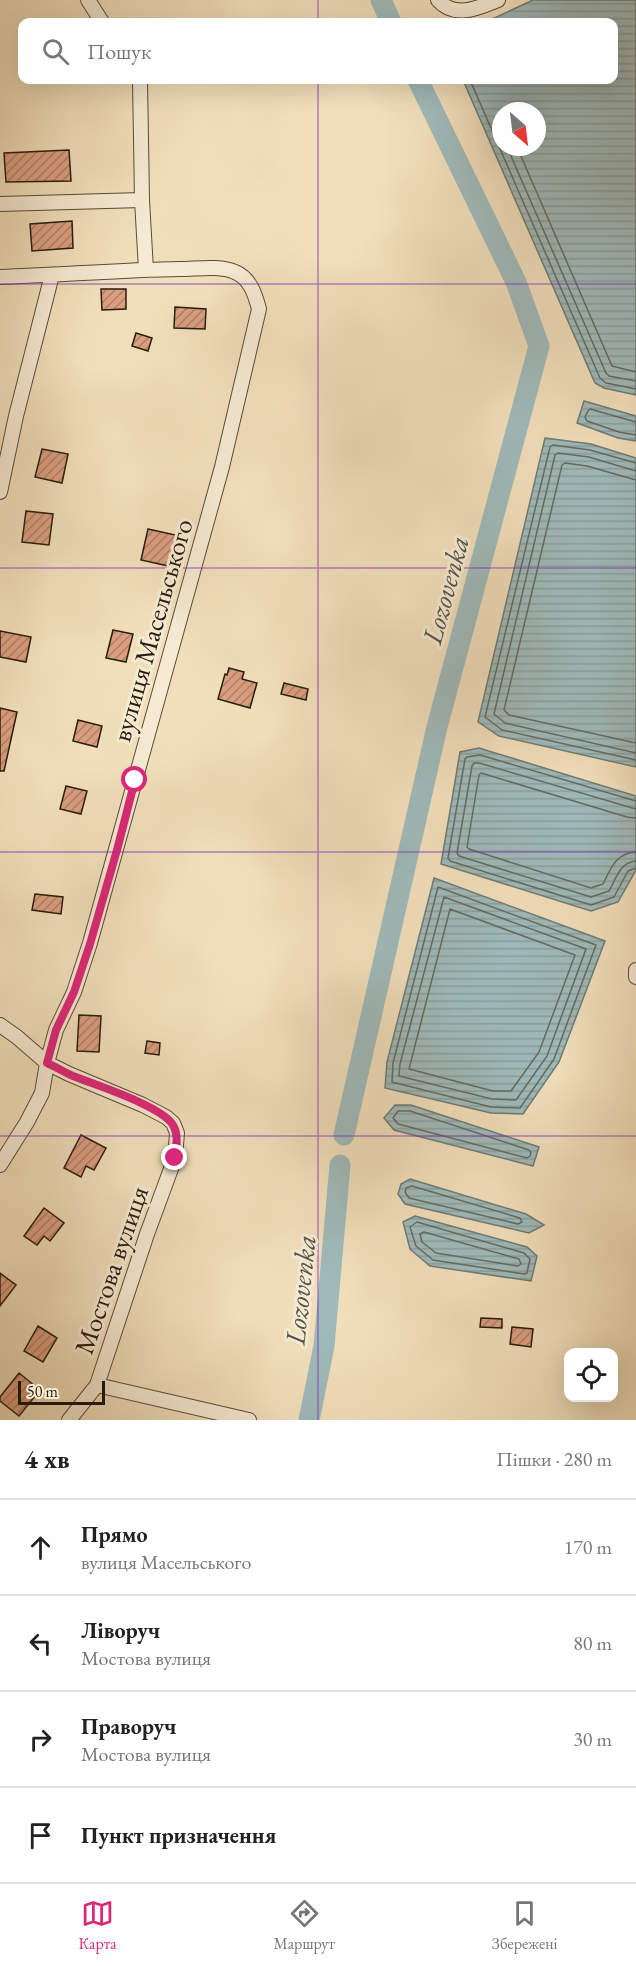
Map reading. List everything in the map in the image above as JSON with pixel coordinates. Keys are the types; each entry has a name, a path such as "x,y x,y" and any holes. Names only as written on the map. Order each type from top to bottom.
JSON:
{"street":[{"path":"88,0 99,18"},
{"path":"438,0 455,11 474,10 498,0"},
{"path":"0,277 146,270 140,84"},
{"path":"0,204 142,200"},
{"name":"вулиця Масельського","path":"0,1165 42,1093 56,1030 74,992 117,850 222,467 259,309 256,296 249,283 236,272 224,268 146,270"},
{"path":"0,492 16,416 52,276"},
{"path":"636,970 636,977"},
{"name":"Мостова вулиця","path":"0,1025 47,1063 166,1117 177,1133 175,1158 97,1385 69,1420"},
{"path":"97,1385 249,1420"}],"water":[{"path":"533,0 636,0 636,395 604,388 595,383 496,156 546,156 546,102 492,102 492,147 465,84 618,84 618,18 495,18"},
{"path":"584,401 636,416 636,441 618,438 577,423"},
{"path":"545,438 591,444 636,458 636,767 499,736 478,722"},
{"path":"479,748 636,796 636,870 618,902 591,911 441,864 460,752"},
{"path":"434,878 605,941 559,1062 523,1114 491,1113 385,1088 387,1062"},
{"path":"395,1105 411,1105 539,1147 533,1166 394,1130 384,1118"},
{"path":"410,1179 526,1214 544,1225 529,1233 405,1204 398,1194 401,1184"},
{"path":"415,1216 527,1247 537,1256 531,1281 430,1266 410,1249 403,1222"}],"building":[{"path":"69,150 71,181 6,182 4,153"},
{"path":"72,221 73,248 32,251 30,224"},
{"path":"101,289 126,289 126,309 102,310"},
{"path":"175,307 206,309 205,329 174,328"},
{"path":"136,333 152,338 148,351 132,346"},
{"path":"42,449 68,454 62,483 35,477"},
{"path":"26,511 53,514 49,545 22,542"},
{"path":"148,529 180,536 173,567 141,560"},
{"path":"113,630 133,634 126,662 106,658"},
{"path":"0,631 31,637 26,662 0,657"},
{"path":"229,668 244,672 242,679 257,683 250,708 218,699"},
{"path":"284,683 308,689 306,700 281,694"},
{"path":"0,708 17,712 4,771 0,771"},
{"path":"78,720 102,726 97,747 73,741"},
{"path":"66,786 87,791 81,814 60,809"},
{"path":"35,894 63,897 61,914 32,910"},
{"path":"79,1015 101,1016 99,1052 77,1051"},
{"path":"147,1041 160,1043 159,1055 145,1053"},
{"path":"81,1135 106,1148 94,1170 86,1166 81,1177 64,1168"},
{"path":"44,1208 64,1223 50,1241 44,1236 37,1245 24,1236"},
{"path":"0,1273 16,1285 0,1306"},
{"path":"481,1318 502,1319 502,1328 480,1327"},
{"path":"38,1326 57,1338 43,1362 24,1351"},
{"path":"512,1327 533,1329 531,1347 510,1344"},
{"path":"19,1373 40,1390 19,1416 0,1401 0,1397"}],"waterway":[{"name":"Lozovenka","path":"381,0 389,18"},
{"name":"Lozovenka","path":"344,1135 437,727 539,346 516,282 420,84"},
{"name":"Lozovenka","path":"309,1420 324,1346 340,1165"}],"route":[{"path":"135,780 90,944 74,992 56,1030 47,1063 166,1117 177,1133 175,1158"}]}
